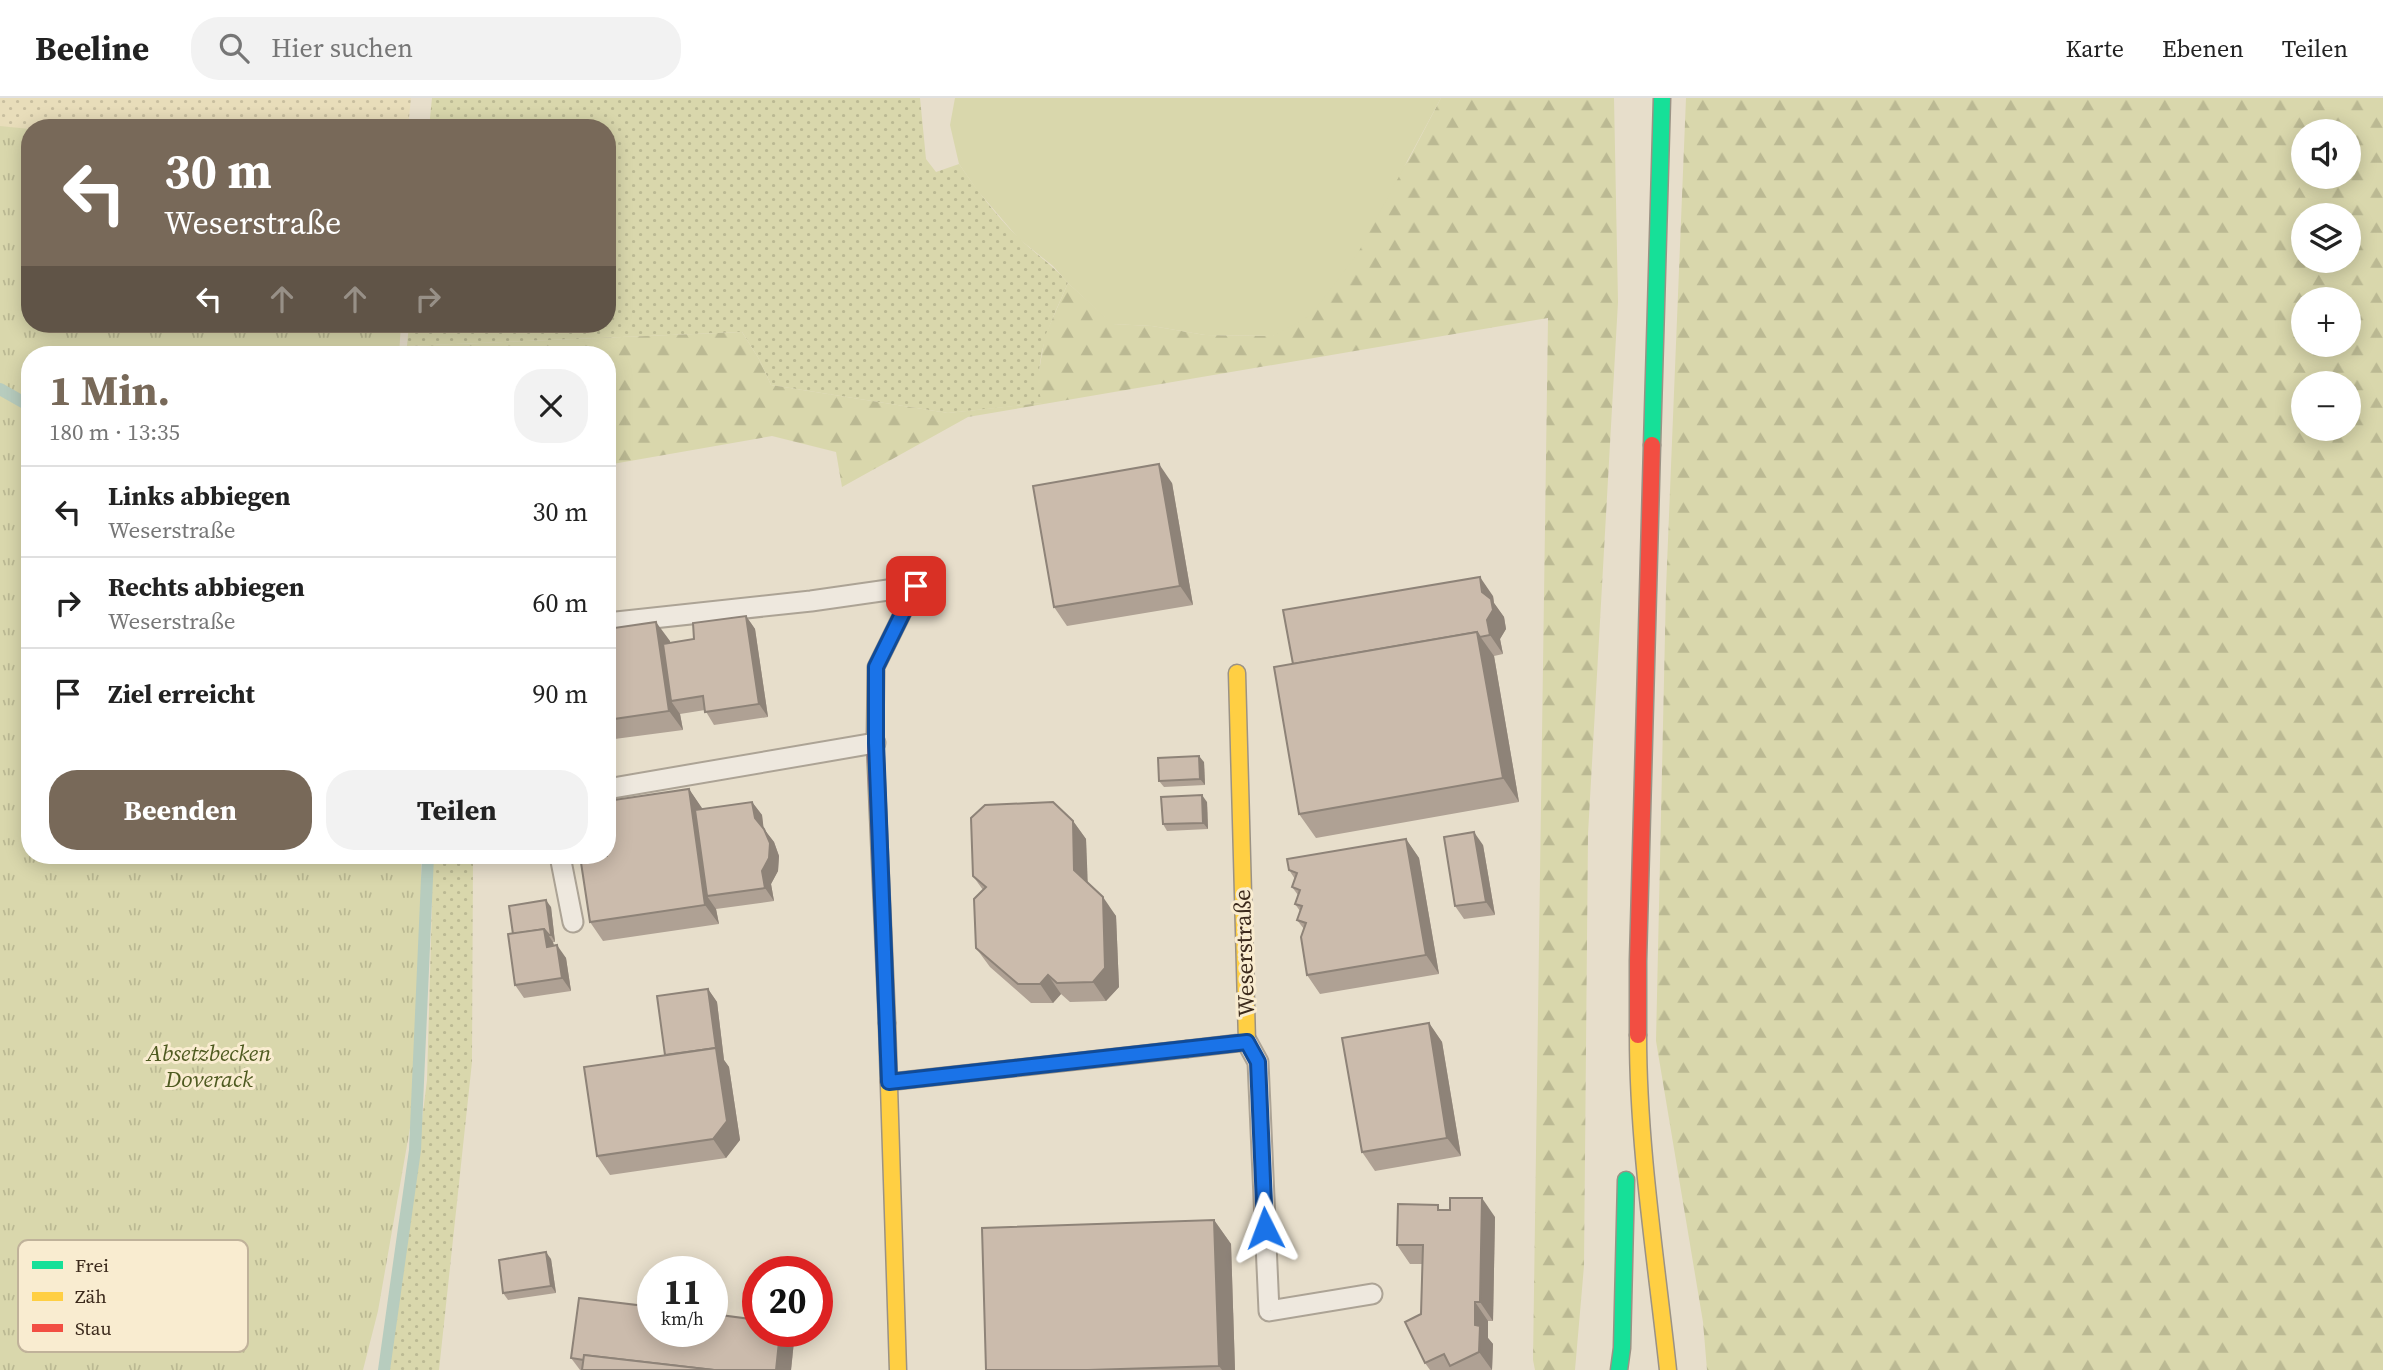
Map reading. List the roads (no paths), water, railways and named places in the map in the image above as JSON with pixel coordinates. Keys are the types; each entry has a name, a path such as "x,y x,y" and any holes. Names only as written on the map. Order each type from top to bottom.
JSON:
{"street":[{"path":"1662,98 1638,961 1638,1074 1668,1370"},
{"path":"898,1370 876,743 876,667 916,586"},
{"name":"Weserstraße","path":"889,1082 1247,1042 1237,673"},
{"path":"1626,1132 1627,1106 1638,1074"},
{"path":"1619,1370 1626,1158"}],"lane":[{"path":"616,622 811,601 916,586"},
{"path":"616,787 876,743"},
{"path":"562,864 573,922"},
{"path":"1247,1042 1258,1062 1269,1311 1372,1294"}],"waterway":[{"path":"0,389 21,401"},
{"path":"384,1370 415,1150 428,864"}],"park label":[{"name":"Absetzbecken Doverack","path":"209,1066"}]}
